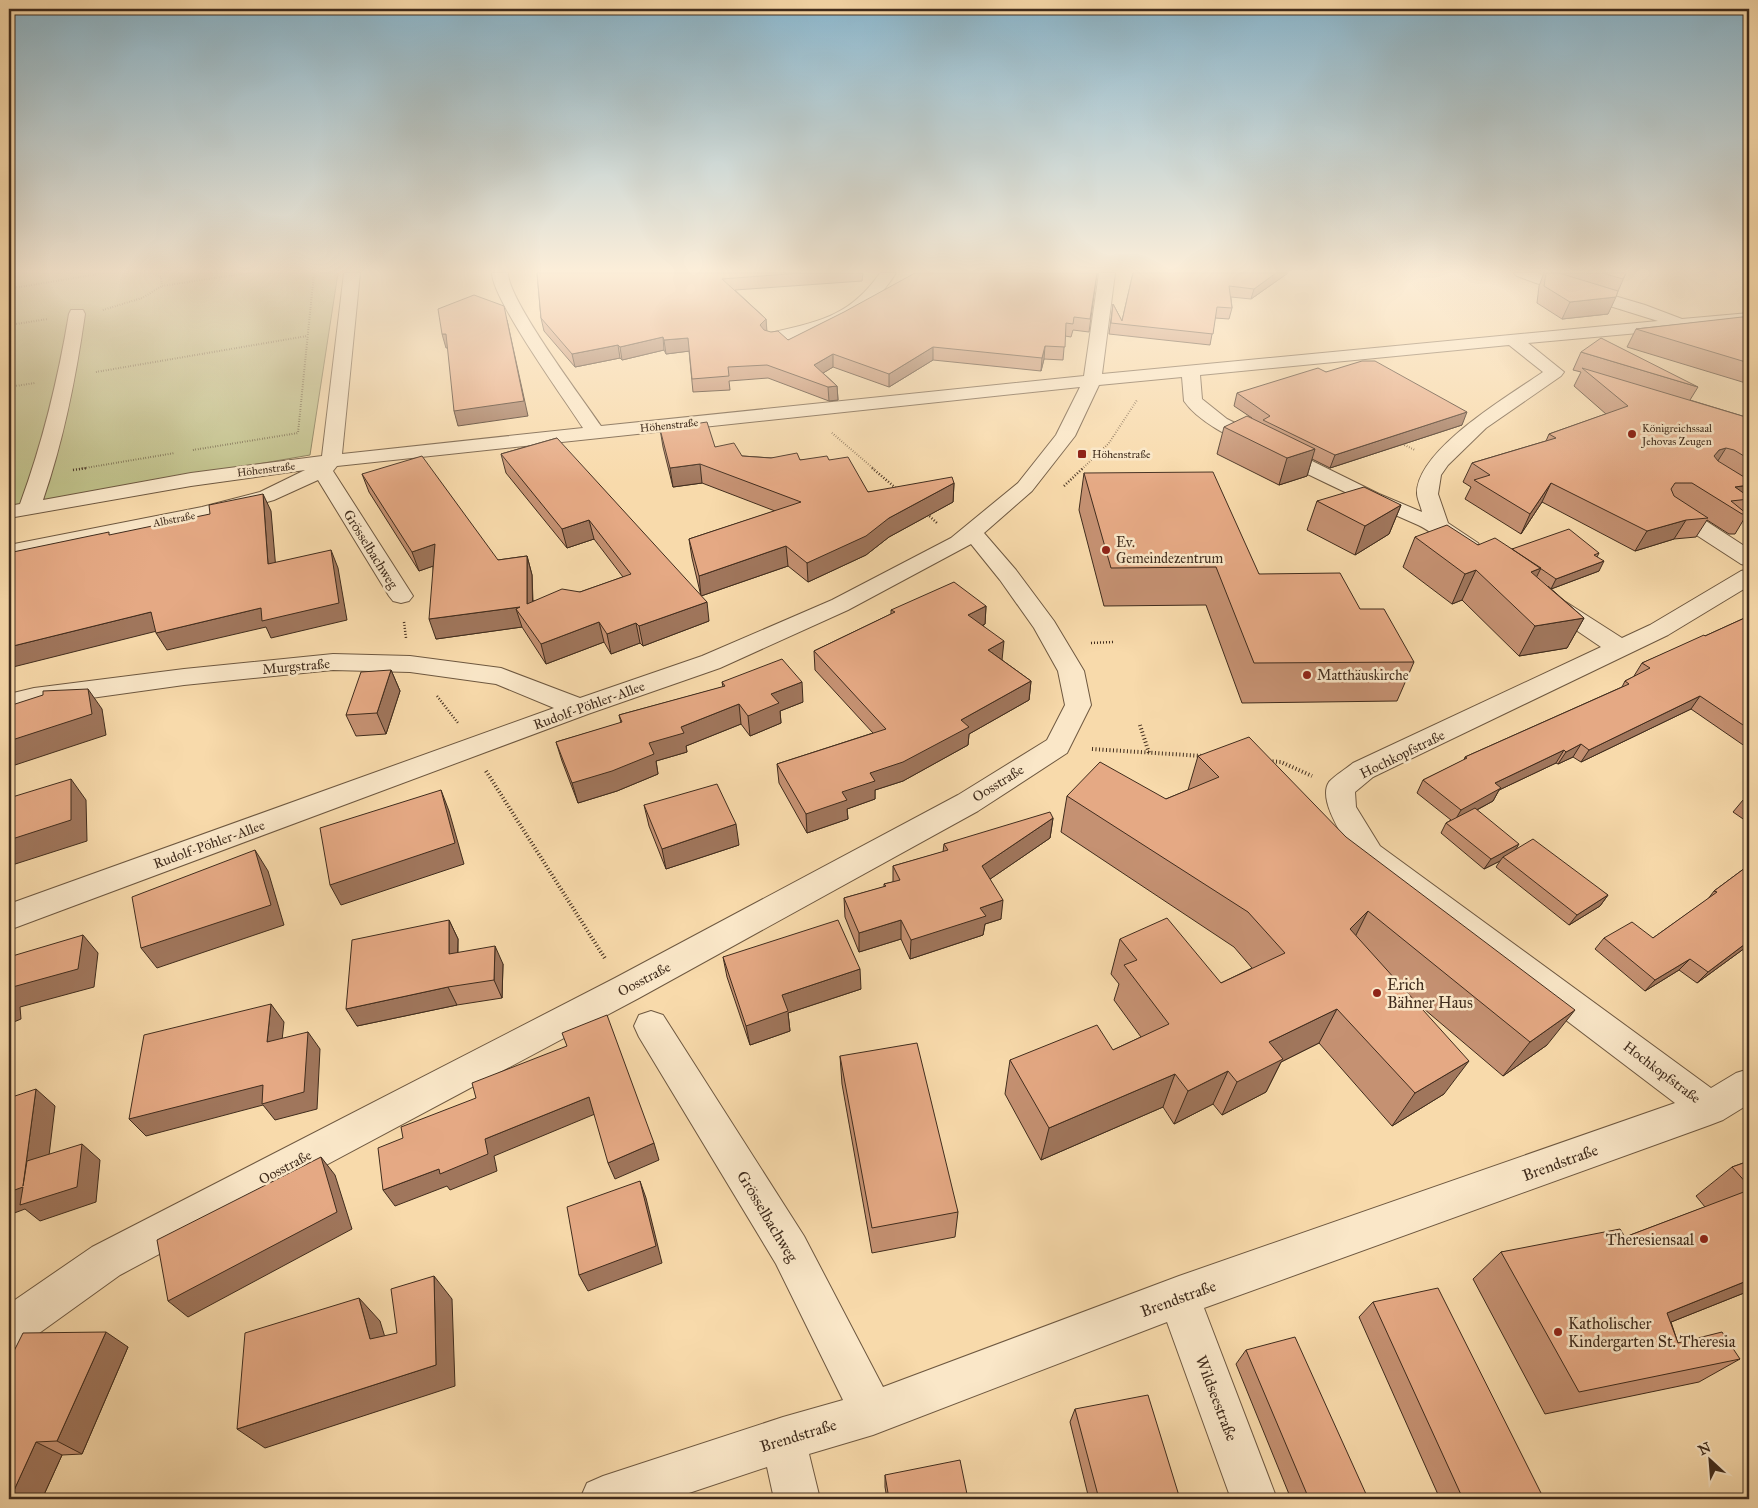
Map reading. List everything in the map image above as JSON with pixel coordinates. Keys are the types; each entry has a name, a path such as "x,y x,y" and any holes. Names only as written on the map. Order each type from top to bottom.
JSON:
{"street":[{"path":"29,508 41,476 68,377 73,343"},
{"path":"326,466 343,343"},
{"path":"536,343 596,433"},
{"name":"Rudolf-Pöhler-Allee","path":"9,917 579,708 711,662 832,609 959,543 1025,488 1065,436 1092,380 1097,343"},
{"name":"Höhenstraße","path":"9,512 248,471 326,466 596,433 1092,380 1356,353 1483,343"},
{"path":"1438,526 1427,494 1431,475 1440,462 1479,424 1564,375 1517,343"},
{"path":"1191,371 1193,401 1220,422 1372,498 1438,526 1485,558"},
{"name":"Albstraße","path":"9,552 204,513 267,496 326,466"},
{"name":"Grösselbachweg","path":"326,466 401,596"},
{"path":"1672,509 1749,559"},
{"path":"972,532 1008,575 1045,626 1071,670 1078,705 1057,746"},
{"name":"Hochkopfstraße","path":"1710,1108 1369,854 1342,808 1340,788 1363,770 1659,630 1749,576"},
{"path":"1533,591 1621,649"},
{"name":"Murgstraße","path":"9,703 34,697 204,675 333,662 410,664 501,676 579,708"},
{"name":"Oosstraße","path":"9,1329 106,1261 627,988 968,803 1057,746"},
{"name":"Grösselbachweg","path":"651,1026 790,1250 872,1413"},
{"name":"Brendstraße","path":"603,1499 783,1439 872,1413 1179,1297 1710,1108 1749,1085"},
{"name":"Wildseestraße","path":"1179,1297 1254,1499"},
{"path":"783,1439 797,1499"}],"path":[{"path":"9,387 264,343"},
{"path":"193,450 298,433 306,343"},
{"path":"1060,490 1109,443 1154,374"},
{"path":"805,410 902,493"},
{"path":"1396,441 1440,462"},
{"path":"41,476 184,452"},
{"name":"Grösselbachweg","path":"401,596 410,664"},
{"path":"1140,725 1149,753"},
{"path":"1057,746 1207,756"},
{"path":"1262,760 1281,762 1340,788"},
{"path":"490,780 592,940"}],"green space":[{"path":"9,343 327,343 310,455 9,507"}],"building":[{"path":"447,343 512,343 524,401 454,411"},
{"path":"563,343 636,343 620,347 618,345 572,354"},
{"path":"689,343 1065,343 1065,347 1045,346 1042,358 933,347 889,374 833,354 814,365 837,386 828,387 767,365 728,367 729,376 692,379"},
{"path":"1593,343 1612,343 1698,387 1581,352"},
{"path":"1684,343 1749,343 1749,363"},
{"path":"1362,361 1375,361 1467,412 1335,455 1263,420 1270,416 1237,393 1318,368 1326,372"},
{"path":"1582,368 1749,418 1749,459 1734,450 1726,448 1719,450 1714,456 1718,461 1749,480 1749,485 1735,487 1749,497 1749,499 1731,501 1747,514 1742,514 1692,483 1675,483 1671,489 1674,496 1708,518 1686,520 1647,531 1551,483 1530,514 1474,480 1490,475 1472,463 1556,438 1549,434 1628,406"},
{"path":"1247,416 1315,449 1287,458 1224,427"},
{"path":"707,422 715,447 734,443 742,456 771,458 797,453 800,460 827,456 829,460 848,457 868,492 952,477 954,483 889,518 866,536 807,563 786,546 699,576 689,539 801,502 700,464 670,468 660,429"},
{"path":"557,438 707,602 639,626 636,623 607,634 599,622 541,644 516,609 520,607 429,619 435,544 412,552 362,474 422,456 498,560 527,556 527,604 562,589 580,592 631,574 589,520 562,529 501,454"},
{"path":"1213,472 1259,574 1340,573 1360,609 1384,609 1414,662 1254,663 1216,567 1111,568 1084,473"},
{"path":"1364,487 1401,505 1365,526 1317,501"},
{"path":"263,494 268,564 331,550 339,603 262,621 261,608 156,633 151,612 9,647 9,557 12,557 13,552 210,514 209,505"},
{"path":"1447,525 1478,545 1495,538 1541,568 1531,572 1584,618 1535,626 1476,570 1465,574 1415,537"},
{"path":"1569,529 1599,553 1594,555 1604,561 1556,579 1512,549"},
{"path":"954,582 986,606 968,615 1004,641 988,650 1031,681 961,720 969,727 903,762 870,773 875,781 842,792 847,800 806,814 777,764 886,729 814,651 895,612 891,610"},
{"path":"1749,616 1749,729 1700,696 1589,750 1581,744 1566,752 1564,750 1495,783 1501,788 1461,810 1423,780 1467,758 1465,757 1629,684 1625,681 1650,668 1642,663"},
{"path":"782,659 802,682 771,694 779,703 748,716 739,704 681,727 684,733 649,743 654,754 612,771 572,783 556,742 622,722 619,715 725,686 722,682"},
{"path":"391,670 377,713 346,715 361,672"},
{"path":"88,689 92,714 9,741 9,706 43,695 43,691"},
{"path":"1249,737 1346,837 1575,1010 1530,1042 1368,911 1350,929 1469,1061 1415,1093 1337,1009 1269,1042 1283,1059 1237,1082 1228,1071 1188,1091 1175,1074 1049,1128 1010,1060 1097,1025 1113,1050 1169,1024 1124,965 1137,960 1120,939 1167,918 1221,983 1285,953 1248,912 1067,796 1100,762 1166,799 1219,777 1198,756"},
{"path":"71,779 71,820 9,840 9,798"},
{"path":"717,784 736,824 662,849 644,805"},
{"path":"441,790 455,843 330,885 320,828"},
{"path":"1749,797 1749,804 1743,800"},
{"path":"1475,808 1519,844 1491,859 1446,823"},
{"path":"1050,812 1053,818 982,866 1003,900 980,908 986,916 911,940 901,920 859,933 844,898 900,880 893,866 948,850 944,844"},
{"path":"1533,839 1608,895 1577,915 1503,857"},
{"path":"255,850 271,905 141,948 132,897"},
{"path":"1749,865 1749,941 1708,972 1690,959 1655,980 1604,938 1632,922 1653,938 1717,892 1714,891"},
{"path":"449,920 449,954 495,946 494,980 448,987 346,1009 352,940"},
{"path":"838,920 860,969 782,995 788,1011 746,1026 723,957"},
{"path":"83,935 78,969 9,988 9,957"},
{"path":"271,1004 267,1042 308,1032 304,1092 262,1104 263,1085 129,1119 144,1035"},
{"path":"607,1015 654,1143 608,1163 589,1097 485,1139 488,1154 440,1174 439,1169 383,1190 378,1148 403,1138 401,1127 476,1098 472,1083 567,1046 562,1033"},
{"path":"917,1043 958,1212 872,1228 840,1056"},
{"path":"36,1089 23,1186 27,1161 82,1144 77,1187 20,1205 23,1187 9,1192 9,1098"},
{"path":"321,1157 337,1212 168,1301 157,1240"},
{"path":"1749,1161 1749,1186 1732,1167"},
{"path":"640,1181 656,1246 579,1275 567,1207"},
{"path":"1749,1190 1749,1280 1667,1313 1678,1343 1722,1332 1740,1359 1579,1392 1501,1252 1620,1229 1625,1237"},
{"path":"434,1276 436,1365 237,1429 245,1333 359,1298 370,1339 397,1333 391,1289"},
{"path":"1438,1288 1544,1499 1463,1499 1373,1302"},
{"path":"106,1332 57,1441 36,1442 9,1499 9,1361 23,1333"},
{"path":"1295,1337 1366,1494 1348,1499 1309,1499 1246,1350"},
{"path":"1148,1395 1180,1499 1099,1499 1075,1409"},
{"path":"960,1460 968,1499 889,1499 885,1475"}],"place":[{"name":"Königreichssaal Jehovas Zeugen","path":"1632,434"},
{"name":"Höhenstraße","path":"1082,454"},
{"name":"Ev. Gemeindezentrum","path":"1106,550"},
{"name":"Matthäuskirche","path":"1307,675"},
{"name":"Erich Bähner Haus","path":"1377,993"},
{"name":"Theresiensaal","path":"1704,1239"},
{"name":"Katholischer Kindergarten St. Theresia","path":"1558,1332"}]}
